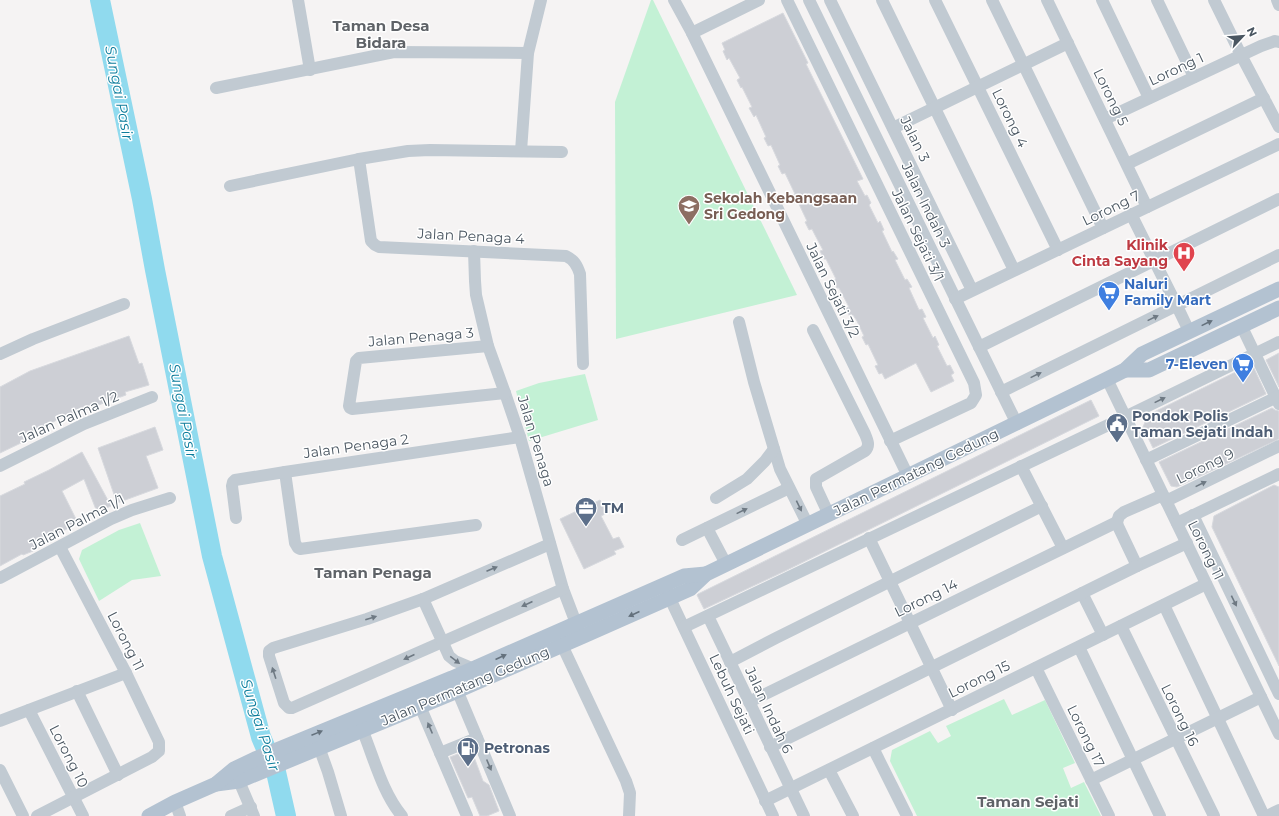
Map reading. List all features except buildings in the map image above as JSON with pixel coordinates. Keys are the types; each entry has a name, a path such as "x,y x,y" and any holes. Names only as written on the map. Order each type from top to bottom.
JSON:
{"main road":[{"name":"Jalan Permatang Gedung","path":"149,816 177,809 216,784 474,669 578,631 667,591 684,576 706,574 1017,424 1125,370 1142,354 1279,289"},
{"name":"Jalan Permatang Gedung","path":"1125,370 1149,370 1279,308"},
{"name":"Jalan Permatang Gedung","path":"283,755 319,747 420,706 562,646 578,631"}],"street":[{"path":"298,0 310,70"},
{"path":"521,151 528,53 541,0"},
{"name":"Jalan Sejati 3/2","path":"674,0 692,33 908,476"},
{"path":"692,33 759,0"},
{"name":"Jalan Sejati 3/1","path":"787,0 974,384 976,395 971,403 890,441"},
{"name":"Jalan Indah 3","path":"809,0 1017,424"},
{"name":"Jalan 3","path":"830,0 972,290"},
{"path":"882,0 1014,270"},
{"name":"Lorong 4","path":"935,0 1058,250"},
{"path":"992,0 1103,228"},
{"name":"Lorong 5","path":"1047,0 1147,207"},
{"path":"1102,0 1149,98"},
{"path":"1157,0 1194,77"},
{"path":"1214,0 1279,127"},
{"path":"1277,0 1279,5"},
{"path":"1261,46 1279,34"},
{"path":"1261,46 1279,42"},
{"path":"893,128 1068,43"},
{"name":"Lorong 1","path":"1105,119 1261,46"},
{"path":"216,88 394,52 528,53"},
{"path":"1127,164 1264,98"},
{"name":"Lorong 7","path":"955,299 1279,144"},
{"path":"230,186 359,159 408,151 562,152"},
{"name":"Jalan Penaga 4","path":"359,159 371,241 379,247 566,256 573,259 580,274 583,364"},
{"path":"979,347 1279,199"},
{"path":"1131,214 1189,331"},
{"name":"Jalan Penaga","path":"474,252 476,295 488,346 520,438 563,588 578,631"},
{"path":"1001,392 1279,255"},
{"path":"0,354 33,339 124,304"},
{"path":"738,322 754,382 780,468 808,525"},
{"path":"1146,460 1278,399 1241,325"},
{"path":"813,330 865,434 869,446 865,452 816,479 816,486 829,515"},
{"path":"684,627 1279,342"},
{"name":"Jalan Penaga 3","path":"488,346 362,357 358,359 349,406 352,409 505,393"},
{"name":"Lorong 11","path":"1107,379 1279,734"},
{"name":"Jalan Palma 1/2","path":"0,466 84,424 152,397"},
{"name":"Jalan Penaga 2","path":"236,518 232,486 233,482 236,480 520,438"},
{"name":"Lorong 9","path":"1116,522 1119,516 1124,512 1164,498 1279,446"},
{"path":"716,498 747,479 774,449"},
{"path":"1021,466 1064,548"},
{"path":"285,472 295,543 300,549 476,525"},
{"path":"1177,523 1279,474"},
{"path":"682,540 790,488"},
{"name":"Jalan Palma 1/1","path":"0,578 111,519 132,510 170,498"},
{"path":"730,662 889,581 1042,506"},
{"path":"1193,515 1279,694"},
{"path":"1116,522 1138,566"},
{"name":"Lorong 14","path":"749,702 1116,522"},
{"path":"707,528 726,564"},
{"path":"869,538 952,710"},
{"path":"550,544 423,599 374,617 273,648 269,651 269,656 284,703 288,708 295,707 563,588"},
{"path":"770,747 1082,592 1186,544"},
{"name":"Lorong 11","path":"60,547 126,673 159,742 159,751 152,757 118,775"},
{"name":"Lorong 15","path":"765,801 1206,584"},
{"name":"Lebuh Sejati","path":"667,591 773,816"},
{"path":"1082,592 1103,635"},
{"path":"423,599 449,656 456,661 474,669"},
{"path":"1164,605 1264,816"},
{"name":"Jalan Indah 6","path":"708,616 804,816"},
{"name":"Lorong 16","path":"1121,626 1214,816"},
{"path":"562,646 626,781 630,793 629,816"},
{"path":"1079,647 1160,816"},
{"name":"Lorong 17","path":"1036,668 1109,816"},
{"path":"0,721 126,673"},
{"path":"457,690 510,816"},
{"path":"37,816 118,775 77,691"},
{"path":"1091,780 1261,697"},
{"path":"420,706 467,816"},
{"name":"Lorong 10","path":"29,710 83,816"},
{"path":"362,729 387,793 394,807 402,816"},
{"path":"440,753 477,738"},
{"path":"319,747 341,816"},
{"path":"873,748 907,816"},
{"path":"0,770 23,816"},
{"path":"829,770 852,816"},
{"path":"231,816 252,811 237,775"},
{"path":"1267,816 1279,810"}],"green space":[{"path":"651,0 653,0 797,295 616,339 615,102"},
{"path":"585,374 598,420 529,441 516,391 539,383"},
{"path":"140,523 161,576 132,580 99,601 79,559 82,550 119,530"},
{"path":"1004,699 1012,715 1045,700 1075,763 1063,768 1071,788 1084,782 1101,816 917,816 890,761 892,750 930,731 938,743 951,736 946,726"}],"waterway":[{"name":"Sungai Pasir","path":"100,0 142,199 212,556 261,737 276,772 286,816"}],"place":[{"name":"Sekolah Kebangsaan Sri Gedong","path":"689,226"},
{"name":"Klinik Cinta Sayang","path":"1184,272"},
{"name":"Naluri Family Mart","path":"1109,312"},
{"name":"7-Eleven","path":"1243,384"},
{"name":"Pondok Polis Taman Sejati Indah","path":"1117,444"},
{"name":"TM","path":"586,528"},
{"name":"Petronas","path":"468,768"}],"district":[{"name":"Taman Desa Bidara","path":"381,34"},
{"name":"Taman Penaga","path":"373,573"},
{"name":"Taman Sejati","path":"1028,802"}]}
